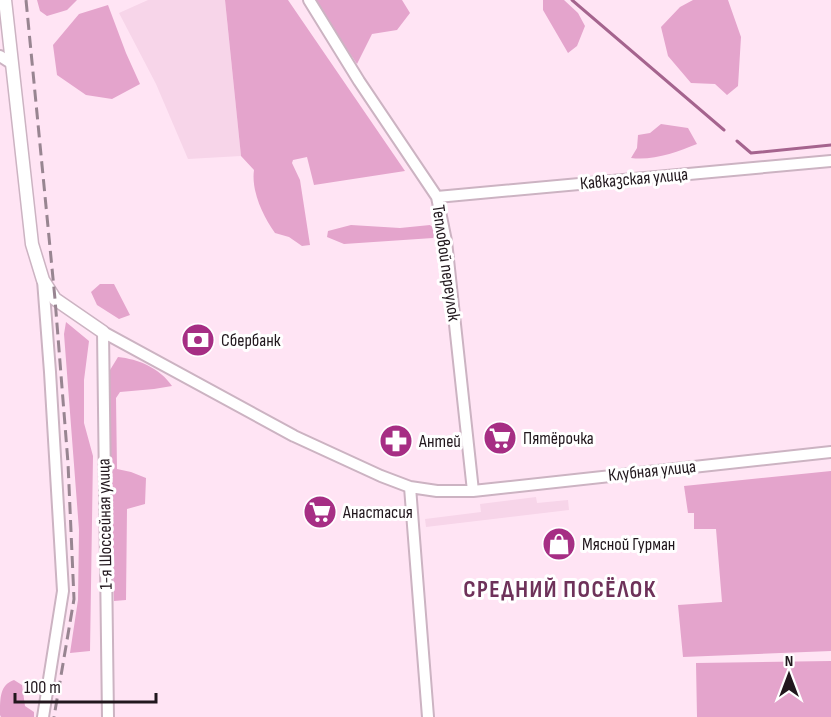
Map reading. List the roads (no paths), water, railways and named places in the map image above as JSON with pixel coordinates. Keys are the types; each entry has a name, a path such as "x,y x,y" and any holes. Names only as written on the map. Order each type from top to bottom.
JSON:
{"main road":[{"path":"5,0 32,244 42,280 56,299 103,332"}],"street":[{"name":"Тепловой переулок","path":"309,0 359,81 437,197 446,241 473,491"},
{"path":"0,56 11,63"},
{"name":"Кавказская улица","path":"437,197 831,161"},
{"path":"42,280 52,395 63,591 43,717"},
{"name":"Клубная улица","path":"103,332 294,436 365,470 410,487 437,491 473,491 831,452"},
{"name":"1-я Шоссейная улица","path":"103,332 108,717"},
{"path":"410,487 428,717"}],"waterway":[{"path":"572,0 724,130"},
{"path":"737,141 751,153 831,145"}],"railway":[{"path":"26,0 55,299 68,463 74,599 54,717"}],"place":[{"name":"Сбербанк","path":"198,340"},
{"name":"Пятёрочка","path":"500,438"},
{"name":"Антей","path":"396,441"},
{"name":"Анастасия","path":"320,512"},
{"name":"Мясной Гурман","path":"559,544"}],"district":[{"name":"СРЕДНИЙ ПОСЁЛОК","path":"560,589"}]}
